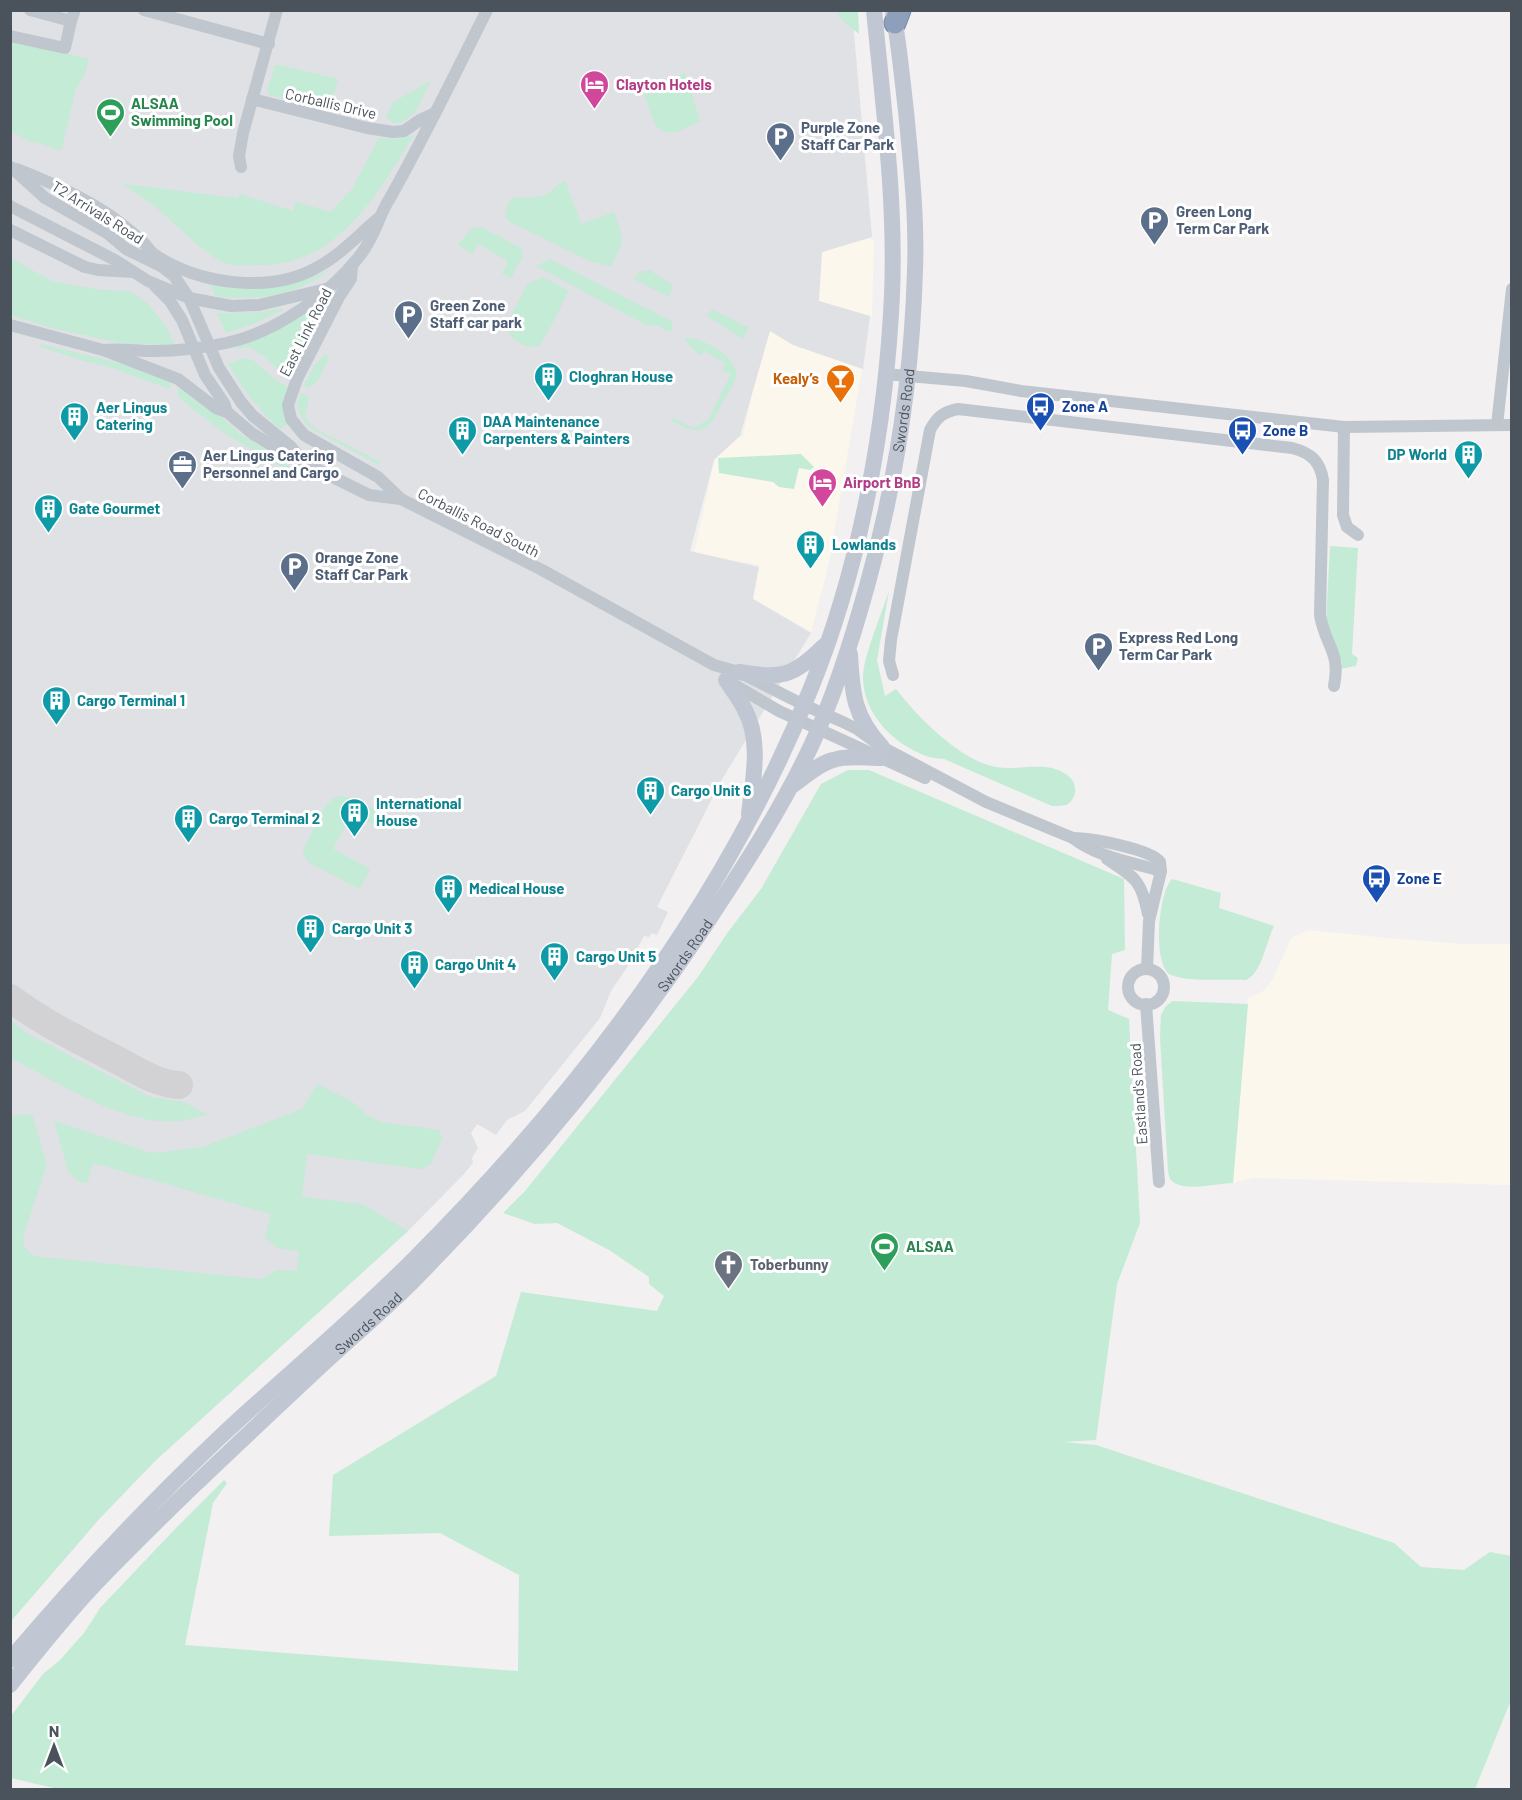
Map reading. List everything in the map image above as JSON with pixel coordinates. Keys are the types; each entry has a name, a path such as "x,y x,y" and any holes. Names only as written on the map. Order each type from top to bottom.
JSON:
{"main road":[{"name":"Swords Road","path":"10,1660 138,1518 215,1442 411,1263 510,1159 607,1039 650,979 693,915 748,823 786,748 829,641 861,528 874,457 892,296 892,221 874,10"},
{"name":"Swords Road","path":"10,1685 92,1587 208,1473 407,1287 518,1171 578,1099 660,992 738,876 792,786 822,721 849,647 871,573 888,501 909,376 915,268 914,194 896,15"},
{"path":"748,823 755,758 753,732 733,676 780,676 794,671 807,663 829,641"},
{"path":"792,786 824,764 834,760 882,753 856,709 852,696 849,647"}],"street":[{"path":"10,36 65,48 73,17 30,10"},
{"path":"144,10 269,44"},
{"path":"241,167 239,156 242,141 277,10"},
{"name":"East Link Road","path":"210,345 235,341 292,316 352,265 372,237 380,216 487,10"},
{"name":"Corballis Drive","path":"252,99 367,129 393,132 404,131 435,113"},
{"name":"T2 Arrivals Road","path":"11,167 52,183 92,204 133,233 154,254 196,274 217,279 265,282 298,275 330,260 380,216"},
{"name":"T2 Arrivals Road","path":"11,167 45,198 107,233 126,249 161,266 174,276 189,298"},
{"path":"10,206 115,260 148,280 189,298 243,306 276,302 326,288"},
{"path":"10,230 85,267 134,272"},
{"name":"East Link Road","path":"352,265 351,279 339,297 294,386 288,405 289,412 296,427 304,435 378,477 401,499"},
{"path":"148,280 178,311 205,375 224,403 227,412"},
{"path":"1497,425 1512,289"},
{"path":"189,298 219,368 241,402 290,446 304,462"},
{"name":"Corballis Road South","path":"10,325 103,350 178,378 216,408 227,412 271,447 369,495 401,499 542,570 733,676 822,721"},
{"name":"Corballis Road South","path":"103,350 121,348 165,351 210,345"},
{"path":"885,374 966,381 1022,391 1344,427 1512,425"},
{"path":"893,675 889,661 891,640 930,430 936,418 958,409 1292,448 1312,456 1321,466 1323,480 1320,615 1322,627 1333,648 1336,660 1334,686"},
{"path":"1344,427 1343,515 1347,527 1358,535"},
{"path":"822,721 857,729 882,753 963,789 986,802 1073,838 1134,877 1144,894 1149,921 1148,969"},
{"path":"1073,838 1085,838 1151,855 1160,862 1161,871 1149,921"},
{"path":"1096,852 1161,871"},
{"path":"1148,969 1158,974 1164,985 1161,996 1152,1003 1146,1004 1140,1004 1131,997 1128,986 1129,980 1136,971 1148,969"},
{"name":"Eastland's Road","path":"1146,1004 1159,1182"}],"shaded area":[{"path":"11,11 852,11 872,237 822,252 819,301 870,316 863,369 793,345 770,331 740,436 714,460 690,551 759,567 753,599 811,633 721,781 657,907 668,912 657,935 652,933 649,937 644,936 630,963 611,991 600,1018 525,1111 507,1120 496,1135 477,1124 471,1133 478,1148 472,1158 473,1163 463,1175 408,1231 155,1461 100,1518 11,1621"},
{"path":"870,238 874,242 872,317 819,301 819,253"},
{"path":"772,328 792,343 862,369 829,563 811,632 752,598 759,565 694,553 718,445 743,436 763,343"},
{"path":"1308,930 1464,944 1511,944 1511,1185 1254,1178 1233,1183 1248,998 1263,991 1272,981 1291,938"}],"green space":[{"path":"837,11 858,11 859,34 841,19"},
{"path":"11,40 89,59 85,73 76,89 61,151 35,141 34,144 11,131"},
{"path":"275,65 338,79 330,107 317,108 269,95 267,91"},
{"path":"685,73 700,121 676,132 662,131 653,118 644,95 655,90 654,84"},
{"path":"431,80 417,108 407,119 393,123 386,116 394,102"},
{"path":"414,135 369,204 351,224 331,241 309,255 283,263 229,265 222,262 195,243 152,204 122,184 238,198 240,194 293,211 296,202 331,212 352,189 379,138 395,139"},
{"path":"565,181 581,224 614,212 622,239 611,266 592,262 510,222 505,217 508,203 515,197 541,196"},
{"path":"481,227 521,248 523,255 511,278 502,274 508,261 478,244 473,254 458,245 472,228"},
{"path":"10,258 52,281 94,289 132,292 149,305 166,327 175,345 120,343 52,328 11,315"},
{"path":"550,259 673,322 671,332 657,326 646,325 536,266"},
{"path":"331,269 291,291 261,297 215,296 212,286 200,282 201,279 267,288 300,282"},
{"path":"649,270 673,285 669,297 634,279 639,272"},
{"path":"543,277 569,291 542,343 537,346 526,346 514,340 507,330 507,324 527,284"},
{"path":"329,297 332,299 292,377 281,372 249,347 237,349 236,346 261,337 307,313"},
{"path":"282,308 283,310 253,324 226,333 217,313 263,312"},
{"path":"712,309 749,328 742,339 707,316"},
{"path":"692,338 705,342 724,354 736,370 736,378 732,387 714,418 709,425 698,430 686,428 671,421 673,418 693,428 708,420 731,374 722,370 725,363 704,351 700,356 684,339"},
{"path":"41,344 139,368 172,382 169,389 110,367 40,347"},
{"path":"325,354 329,357 321,375 316,383 308,388 304,385 315,365"},
{"path":"245,358 253,360 277,381 290,388 284,403 286,425 280,429 251,399 228,364"},
{"path":"180,386 239,433 276,456 297,473 296,477 213,425 177,395"},
{"path":"301,393 309,397 305,415 310,424 380,462 379,465 310,428 298,408"},
{"path":"801,454 814,467 810,470 799,468 794,489 779,487 773,482 719,473 718,458"},
{"path":"1330,546 1358,548 1352,654 1358,658 1356,666 1340,669 1342,663 1326,623"},
{"path":"889,591 877,660 885,696 896,689 940,736 982,763 1005,768 1051,768 1067,775 1075,786 1073,799 1070,802 1066,805 1052,806 944,759 926,756 900,742 879,722 866,696 863,682 864,667"},
{"name":"ALSAA","path":"848,770 869,770 1124,879 1125,950 1112,954 1108,1010 1129,1019 1140,1223 1117,1284 1096,1440 1063,1442 1096,1445 1394,1543 1421,1567 1464,1570 1490,1552 1511,1556 1511,1700 1475,1789 62,1790 11,1778 11,1716 43,1674 60,1660 84,1633 100,1608 224,1480 227,1483 213,1503 185,1645 518,1671 519,1575 440,1533 329,1536 333,1475 496,1376 521,1292 657,1311 664,1296 649,1284 649,1277 609,1250 557,1223 535,1224 503,1213 525,1191 698,977 728,932 761,889 821,784"},
{"path":"343,796 379,811 372,824 351,814 333,849 370,869 360,889 309,863 303,854 326,805 334,798"},
{"path":"1172,879 1221,893 1219,908 1274,926 1260,964 1246,980 1186,979 1171,975 1165,969 1161,958 1159,929 1163,899"},
{"path":"1173,1001 1248,1004 1233,1183 1183,1186 1171,1180 1168,1171 1160,1038 1161,1015 1166,1006"},
{"path":"11,1020 26,1033 150,1097 184,1102 207,1114 182,1121 158,1121 137,1117 92,1101 11,1058"},
{"path":"317,1084 356,1104 365,1114 381,1122 439,1130 442,1138 431,1164 422,1169 307,1154 302,1197 362,1204 408,1231 155,1461 100,1518 11,1621 11,1116 32,1114 45,1158 46,1167 23,1237 25,1248 34,1256 258,1279 276,1270 297,1271 299,1251 278,1248 265,1237 271,1214 93,1163 87,1184 78,1181 69,1173 54,1121 152,1153 203,1147 302,1109"}],"taxiway":[{"path":"10,998 48,1023 138,1071 162,1082 179,1085"}],"place":[{"name":"Clayton Hotels","path":"595,110"},
{"name":"ALSAA Swimming Pool","path":"110,138"},
{"name":"Purple Zone Staff Car Park","path":"780,162"},
{"name":"Green Long Term Car Park","path":"1155,246"},
{"name":"Green Zone Staff car park","path":"409,340"},
{"name":"Cloghran House","path":"548,402"},
{"name":"Kealy’s","path":"840,404"},
{"name":"Zone A","path":"1041,432"},
{"name":"Aer Lingus Catering","path":"75,442"},
{"name":"DAA Maintenance Carpenters & Painters","path":"462,456"},
{"name":"Zone B","path":"1242,456"},
{"name":"DP World","path":"1468,480"},
{"name":"Aer Lingus Catering Personnel and Cargo","path":"182,490"},
{"name":"Airport BnB","path":"822,508"},
{"name":"Gate Gourmet","path":"48,534"},
{"name":"Lowlands","path":"811,570"},
{"name":"Orange Zone Staff Car Park","path":"294,592"},
{"name":"Express Red Long Term Car Park","path":"1098,672"},
{"name":"Cargo Terminal 1","path":"56,726"},
{"name":"Cargo Unit 6","path":"650,816"},
{"name":"International House","path":"355,838"},
{"name":"Cargo Terminal 2","path":"188,844"},
{"name":"Zone E","path":"1376,904"},
{"name":"Medical House","path":"448,914"},
{"name":"Cargo Unit 3","path":"311,954"},
{"name":"Cargo Unit 5","path":"555,982"},
{"name":"Cargo Unit 4","path":"414,990"},
{"name":"ALSAA","path":"885,1272"},
{"name":"Toberbunny","path":"729,1290"}]}
